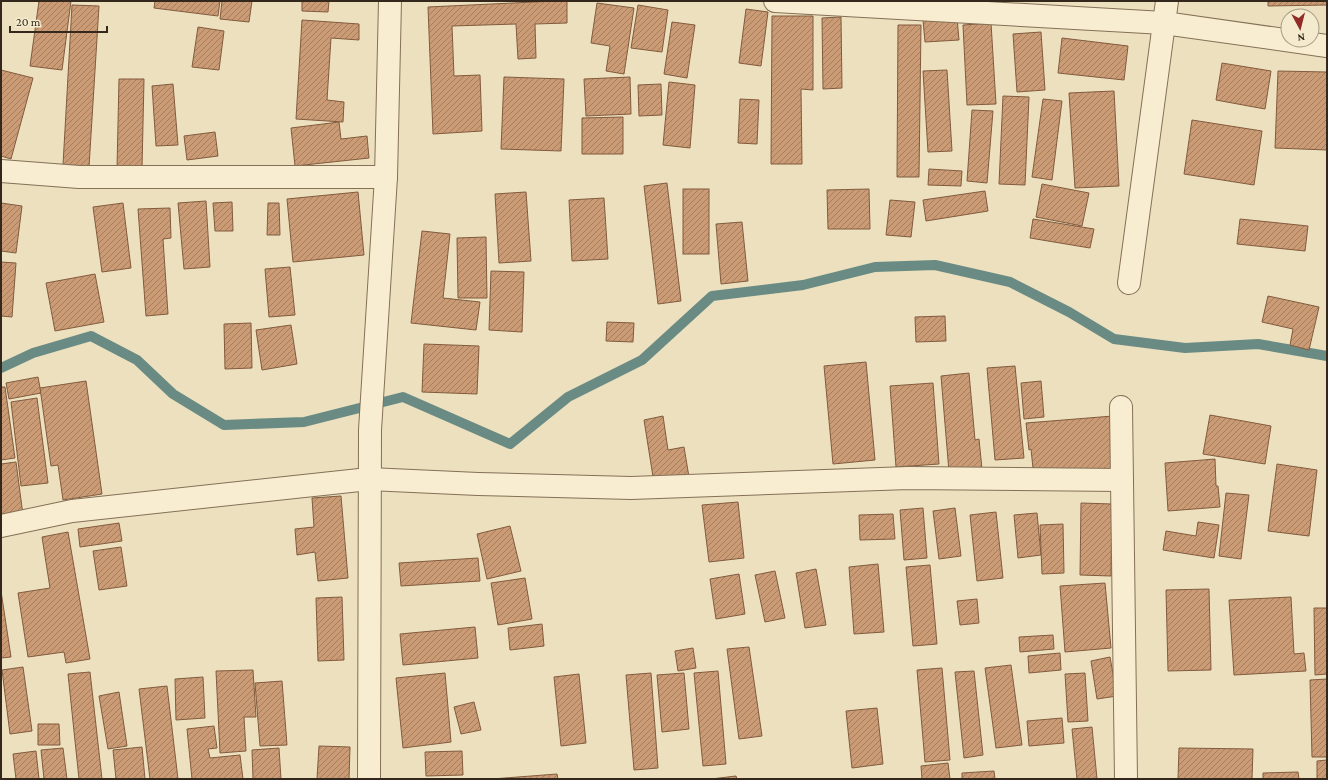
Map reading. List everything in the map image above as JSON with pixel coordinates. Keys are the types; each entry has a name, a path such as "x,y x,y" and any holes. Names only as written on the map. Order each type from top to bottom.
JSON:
{"street":[{"path":"369,779 370,430 386,177 390,1"},
{"path":"775,1 1164,23 1327,46"},
{"path":"1129,283 1167,1"},
{"path":"1,171 79,177 386,177"},
{"path":"1121,407 1126,779"},
{"path":"1,526 72,511 369,479 478,484 631,488 908,478 1122,480"}],"building":[{"path":"39,1 71,1 62,70 30,66"},
{"path":"155,1 220,1 218,16 154,8"},
{"path":"222,1 252,1 249,22 220,19"},
{"path":"302,1 329,1 328,12 302,11"},
{"path":"567,1 567,23 535,24 536,58 518,59 516,24 452,26 454,76 480,75 482,131 433,134 428,7"},
{"path":"1268,1 1327,1 1327,5 1268,6"},
{"path":"597,3 634,8 624,74 606,71 610,46 591,43"},
{"path":"72,5 99,6 89,167 63,165"},
{"path":"638,5 668,10 662,52 631,48"},
{"path":"746,9 768,12 761,66 739,63"},
{"path":"772,16 813,16 813,90 801,89 802,164 771,164"},
{"path":"841,17 842,88 823,89 822,18"},
{"path":"957,18 959,40 925,42 923,20"},
{"path":"302,20 359,24 359,40 331,38 327,100 344,102 343,122 296,119"},
{"path":"672,22 695,25 687,78 664,74"},
{"path":"991,23 996,104 967,105 963,25"},
{"path":"898,25 921,25 919,177 897,177"},
{"path":"198,27 224,31 219,70 192,67"},
{"path":"1041,32 1045,90 1017,92 1013,34"},
{"path":"1062,38 1128,46 1124,80 1058,73"},
{"path":"1222,63 1271,71 1265,109 1216,100"},
{"path":"1,70 33,78 11,159 1,156"},
{"path":"947,70 952,151 928,152 923,71"},
{"path":"1278,71 1327,72 1327,150 1275,148"},
{"path":"504,77 564,79 561,151 501,149"},
{"path":"630,77 631,114 586,116 584,79"},
{"path":"119,79 144,79 142,168 117,168"},
{"path":"669,82 695,85 690,148 663,145"},
{"path":"173,84 178,145 156,146 152,86"},
{"path":"661,84 662,115 639,116 638,85"},
{"path":"1114,91 1119,186 1075,188 1069,93"},
{"path":"1003,96 1029,97 1025,185 999,184"},
{"path":"740,99 759,100 757,144 738,143"},
{"path":"1043,99 1062,101 1052,180 1032,177"},
{"path":"972,110 993,111 987,183 967,181"},
{"path":"623,117 623,154 582,154 582,118"},
{"path":"1192,120 1262,131 1254,185 1184,174"},
{"path":"339,122 341,139 367,136 369,158 295,166 291,128"},
{"path":"215,132 218,156 187,160 184,136"},
{"path":"929,169 962,171 961,186 928,185"},
{"path":"667,183 681,301 658,304 644,186"},
{"path":"1042,184 1089,193 1082,226 1036,217"},
{"path":"683,189 709,189 709,254 683,254"},
{"path":"869,189 870,229 828,229 827,190"},
{"path":"985,191 988,211 926,221 923,200"},
{"path":"358,192 364,255 293,262 287,199"},
{"path":"526,192 531,261 499,263 495,194"},
{"path":"604,198 608,259 572,261 569,200"},
{"path":"890,200 915,202 911,237 886,235"},
{"path":"206,201 210,267 184,269 178,203"},
{"path":"232,202 233,231 215,231 213,203"},
{"path":"1,203 22,206 16,253 1,251"},
{"path":"123,203 131,268 102,272 93,207"},
{"path":"268,203 279,203 280,235 267,235"},
{"path":"170,208 171,238 163,239 168,314 146,316 138,209"},
{"path":"1033,219 1094,229 1090,248 1030,238"},
{"path":"1240,219 1308,226 1305,251 1237,244"},
{"path":"742,222 748,281 721,284 716,224"},
{"path":"422,231 450,234 443,298 480,302 476,330 411,323"},
{"path":"486,237 487,298 458,298 457,238"},
{"path":"1,262 16,263 12,317 1,316"},
{"path":"290,267 295,315 269,317 265,269"},
{"path":"491,271 524,272 522,332 489,330"},
{"path":"95,274 104,322 55,331 46,283"},
{"path":"1268,296 1319,307 1309,350 1290,345 1293,329 1262,322"},
{"path":"945,316 946,341 916,342 915,317"},
{"path":"607,322 634,323 633,342 606,341"},
{"path":"251,323 252,368 225,369 224,324"},
{"path":"291,325 297,364 262,370 256,330"},
{"path":"424,344 479,346 477,394 422,392"},
{"path":"866,362 875,460 833,464 824,366"},
{"path":"1015,366 1024,458 995,460 987,368"},
{"path":"969,373 975,440 979,439 982,469 949,472 941,376"},
{"path":"38,377 41,393 9,399 6,383"},
{"path":"86,381 102,494 63,500 58,465 51,466 40,388"},
{"path":"1041,381 1044,417 1024,419 1021,383"},
{"path":"933,383 939,464 896,467 890,386"},
{"path":"1,387 5,387 15,458 1,460"},
{"path":"37,398 48,483 21,486 11,402"},
{"path":"1210,415 1271,426 1265,464 1203,454"},
{"path":"663,416 668,450 684,447 689,477 654,483 644,420"},
{"path":"1113,416 1118,470 1034,478 1031,449 1029,450 1026,423"},
{"path":"1215,459 1216,486 1218,486 1220,507 1168,511 1165,463"},
{"path":"16,462 23,515 1,518 1,464"},
{"path":"1277,464 1317,470 1309,536 1268,531"},
{"path":"1226,493 1249,495 1241,559 1219,556"},
{"path":"341,496 348,578 318,581 315,552 297,555 295,529 314,527 312,498"},
{"path":"738,502 744,558 709,562 702,505"},
{"path":"1081,503 1112,504 1111,576 1080,575"},
{"path":"923,508 927,558 904,560 900,510"},
{"path":"955,508 961,556 939,559 933,511"},
{"path":"996,512 1003,578 977,581 970,515"},
{"path":"1037,513 1041,555 1018,558 1014,515"},
{"path":"893,514 895,539 860,540 859,515"},
{"path":"1198,522 1219,525 1214,558 1163,550 1166,531 1196,536"},
{"path":"119,523 122,541 80,547 78,529"},
{"path":"1063,524 1064,573 1042,574 1040,525"},
{"path":"510,526 521,571 487,579 477,534"},
{"path":"68,532 90,659 66,663 64,652 28,657 18,593 50,588 42,537"},
{"path":"121,547 127,586 99,590 93,551"},
{"path":"478,558 480,581 401,586 399,563"},
{"path":"878,564 884,632 854,634 849,567"},
{"path":"930,565 937,644 913,646 906,567"},
{"path":"816,569 826,625 805,628 796,573"},
{"path":"775,571 785,618 765,622 755,575"},
{"path":"739,574 745,614 716,619 710,579"},
{"path":"525,578 532,619 498,625 491,583"},
{"path":"1105,583 1111,648 1065,652 1060,586"},
{"path":"1209,589 1211,670 1168,671 1166,590"},
{"path":"1,591 11,657 1,658"},
{"path":"342,597 344,660 318,661 316,598"},
{"path":"1291,597 1294,654 1304,653 1306,671 1234,675 1229,600"},
{"path":"977,599 979,623 960,625 957,601"},
{"path":"1314,608 1327,608 1327,674 1315,675"},
{"path":"542,624 544,646 510,650 508,628"},
{"path":"475,627 478,658 403,665 400,634"},
{"path":"1053,635 1054,649 1020,652 1019,637"},
{"path":"749,647 762,736 739,739 727,649"},
{"path":"693,648 696,668 678,671 675,651"},
{"path":"1060,653 1061,670 1029,673 1028,656"},
{"path":"1110,657 1117,696 1097,699 1091,661"},
{"path":"1011,665 1022,745 996,748 985,668"},
{"path":"23,667 32,731 10,734 2,670"},
{"path":"942,668 950,760 925,762 917,670"},
{"path":"253,670 256,717 244,717 246,751 220,753 216,671"},
{"path":"718,671 726,764 703,766 694,673"},
{"path":"974,671 983,755 964,758 955,672"},
{"path":"90,672 102,779 79,779 68,674"},
{"path":"445,673 451,742 403,748 396,678"},
{"path":"651,673 658,768 634,770 626,675"},
{"path":"684,673 689,729 662,732 657,675"},
{"path":"1085,673 1088,721 1068,722 1065,674"},
{"path":"579,674 586,743 561,746 554,677"},
{"path":"203,677 205,718 176,720 175,679"},
{"path":"1327,679 1327,757 1312,757 1310,680"},
{"path":"282,681 287,745 260,746 255,683"},
{"path":"167,686 178,779 150,779 139,689"},
{"path":"119,692 127,746 108,749 99,696"},
{"path":"474,702 481,730 461,734 454,707"},
{"path":"877,708 883,764 852,768 846,711"},
{"path":"1062,718 1064,743 1029,746 1027,721"},
{"path":"38,724 59,724 60,745 38,745"},
{"path":"214,726 217,748 208,749 210,758 240,755 243,779 192,779 187,729"},
{"path":"1092,727 1097,779 1077,779 1072,729"},
{"path":"319,746 350,747 349,779 317,779"},
{"path":"142,747 145,779 116,779 113,750"},
{"path":"63,748 67,779 44,779 41,750"},
{"path":"279,748 281,779 253,779 252,750"},
{"path":"1179,748 1253,749 1252,779 1178,779"},
{"path":"36,751 39,779 16,779 13,754"},
{"path":"462,751 463,775 426,776 425,752"},
{"path":"1327,760 1327,779 1317,779 1317,761"},
{"path":"948,763 950,779 922,779 921,766"},
{"path":"994,771 995,779 962,779 962,773"},
{"path":"1298,772 1299,779 1263,779 1263,773"},
{"path":"557,774 558,779 492,779"},
{"path":"736,776 737,779 711,779"}],"waterway":[{"path":"1,368 33,353 91,336 137,360 173,394 224,425 304,422 403,397 510,444 568,397 642,360 712,296 803,285 875,267 935,265 1010,282 1069,312 1114,339 1185,348 1258,344 1327,356"}]}
